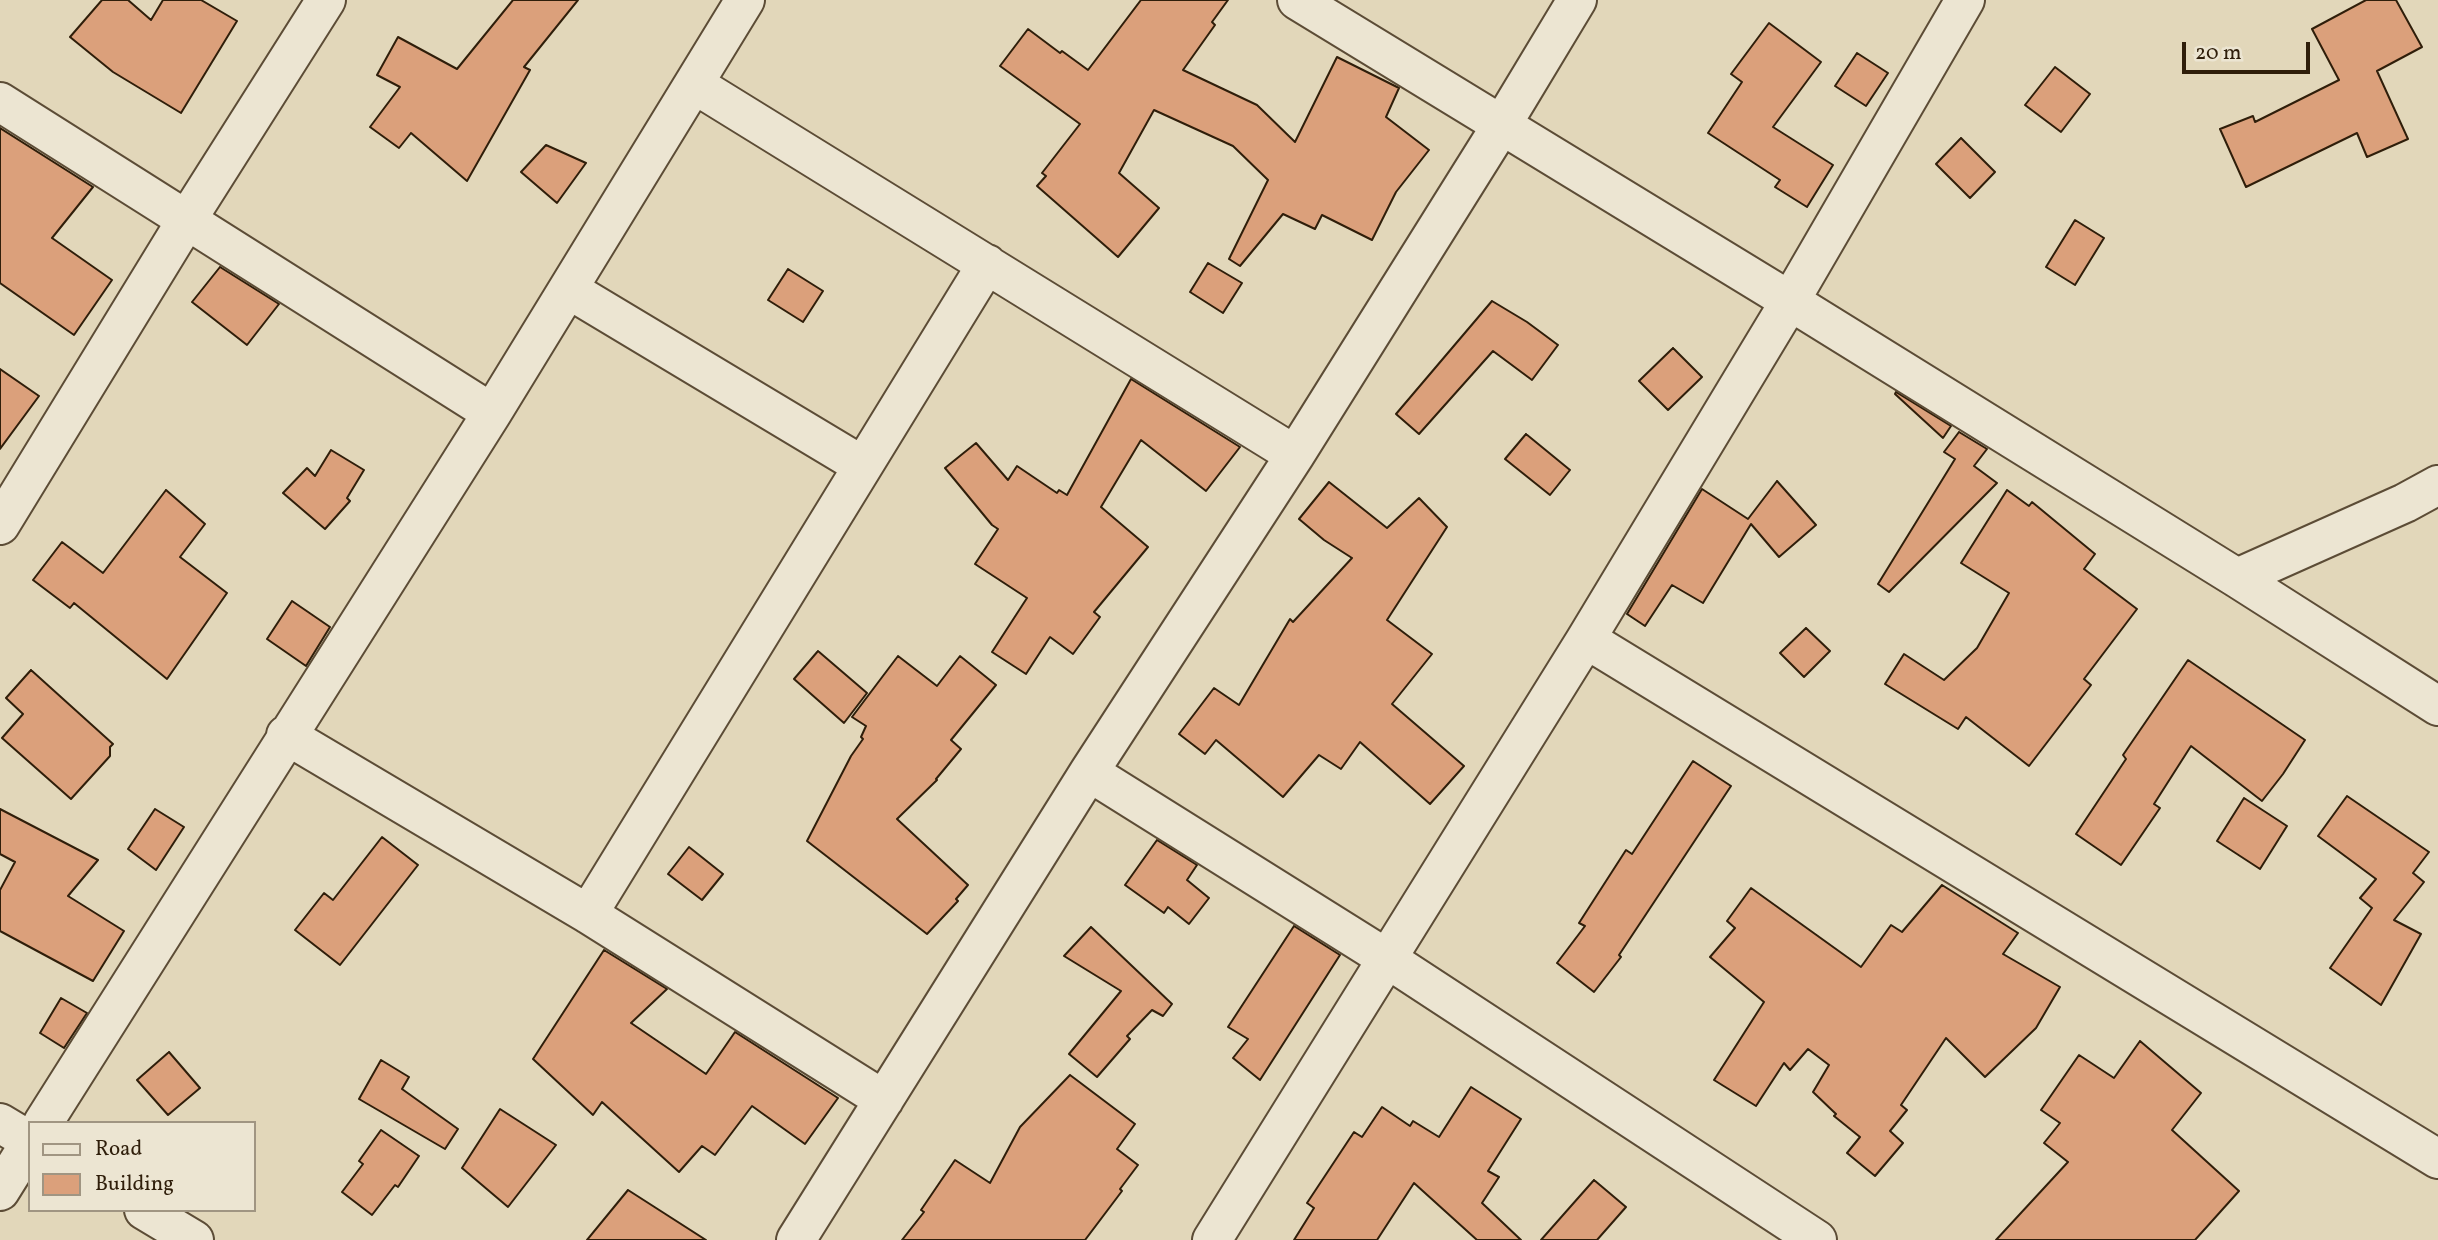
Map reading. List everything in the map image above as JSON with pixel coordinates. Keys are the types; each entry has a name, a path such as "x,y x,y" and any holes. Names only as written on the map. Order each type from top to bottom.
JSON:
{"street":[{"path":"0,526 186,221 326,0"},
{"path":"44,1121 286,734 492,413 745,0"},
{"path":"1297,0 1790,301 2438,706"},
{"path":"796,1240 1089,772 1295,455 1577,0"},
{"path":"1212,1240 1586,639 1790,301 1965,0"},
{"path":"694,84 1295,455"},
{"path":"0,102 492,413"},
{"path":"588,914 987,264"},
{"path":"568,289 863,466"},
{"path":"2237,578 2405,503 2438,485"},
{"path":"1586,639 2438,1159"},
{"path":"286,734 588,914 884,1100"},
{"path":"1089,772 1386,958 1817,1240"},
{"path":"0,1123 28,1141"},
{"path":"0,1191 28,1145"},
{"path":"147,1212 194,1240"}],"building":[{"path":"102,0 128,0 151,20 163,0 201,0 237,21 181,113 113,72 70,37"},
{"path":"513,0 578,0 524,67 530,70 467,181 411,133 399,148 370,127 400,87 377,75 398,37 457,69"},
{"path":"1141,0 1228,0 1212,22 1215,25 1183,70 1257,105 1295,142 1337,57 1399,88 1386,117 1429,150 1396,192 1372,240 1322,215 1315,229 1283,214 1240,266 1229,259 1268,180 1233,146 1154,110 1119,173 1159,208 1118,257 1037,186 1046,176 1042,173 1080,124 1000,66 1028,29 1088,70"},
{"path":"2366,0 2396,0 2422,47 2377,71 2408,139 2367,157 2357,133 2246,187 2220,129 2253,116 2255,122 2339,80 2312,29"},
{"path":"1769,23 1821,62 1773,127 1833,165 1807,207 1775,187 1780,180 1708,133 1742,82 1731,74"},
{"path":"1857,53 1888,73 1866,106 1835,86"},
{"path":"2055,67 2090,94 2061,132 2025,105"},
{"path":"0,128 93,187 52,238 112,280 74,335 0,283"},
{"path":"1961,138 1995,172 1970,198 1936,164"},
{"path":"546,145 586,163 557,203 521,172"},
{"path":"2075,220 2104,238 2075,285 2046,267"},
{"path":"1208,263 1242,283 1223,313 1190,292"},
{"path":"220,267 279,304 247,345 192,302"},
{"path":"788,269 823,291 803,322 768,300"},
{"path":"1492,301 1558,345 1532,380 1493,351 1419,434 1396,414"},
{"path":"1673,348 1702,377 1668,410 1639,381"},
{"path":"0,369 39,396 0,449"},
{"path":"1131,379 1240,447 1206,491 1141,440 1101,507 1148,547 1094,612 1100,617 1073,654 1050,637 1026,674 992,652 1027,598 975,564 998,529 945,468 976,443 1008,480 1017,466 1057,493 1059,490 1067,495"},
{"path":"1896,392 1951,426 1943,438 1895,394"},
{"path":"1959,432 1987,449 1974,466 1997,483 1889,592 1878,584 1955,459 1944,452"},
{"path":"1526,434 1570,470 1550,495 1505,459"},
{"path":"331,450 364,470 347,498 350,501 325,529 283,493 307,468 315,476"},
{"path":"1777,481 1816,525 1779,557 1751,524 1703,603 1672,585 1645,626 1627,614 1702,489 1748,519"},
{"path":"1329,482 1387,528 1419,498 1447,527 1387,620 1432,654 1392,704 1464,766 1430,804 1360,742 1341,769 1319,755 1283,797 1216,740 1205,754 1179,734 1214,688 1239,705 1290,619 1293,622 1352,558 1299,519"},
{"path":"166,490 205,524 180,557 227,593 167,679 74,603 70,608 33,580 62,542 103,573"},
{"path":"2007,490 2029,506 2032,502 2095,554 2084,569 2137,609 2084,679 2091,685 2029,766 1966,717 1958,729 1885,684 1904,654 1944,680 1977,648 2009,593 1961,563"},
{"path":"292,601 330,627 306,666 267,639"},
{"path":"1806,628 1830,651 1804,677 1780,653"},
{"path":"818,651 867,693 844,723 794,679"},
{"path":"898,656 937,686 960,656 996,685 951,740 961,749 937,780 897,819 968,885 956,899 958,901 927,934 807,841 851,756 863,739 861,737 866,726 852,717"},
{"path":"2188,660 2305,740 2262,801 2191,746 2154,804 2160,808 2121,865 2076,834 2126,759 2123,755"},
{"path":"31,670 113,744 110,747 110,756 71,799 2,738 23,714 6,698"},
{"path":"1693,761 1731,786 1619,955 1621,957 1594,992 1557,963 1585,926 1579,923 1626,850 1632,854"},
{"path":"2347,796 2429,852 2413,873 2424,882 2394,920 2421,934 2381,1005 2330,968 2372,908 2360,898 2376,879 2318,836"},
{"path":"2244,798 2287,826 2260,869 2217,841"},
{"path":"0,809 98,860 68,896 124,931 93,981 0,931 0,890 15,862 0,854"},
{"path":"155,809 184,827 156,870 128,849"},
{"path":"382,837 418,865 340,965 295,930 324,893 333,900"},
{"path":"1157,840 1197,865 1187,880 1209,898 1189,924 1168,907 1164,913 1125,885"},
{"path":"689,847 723,874 702,900 668,874"},
{"path":"1942,885 2018,933 2003,954 2060,987 2036,1028 1985,1077 1946,1038 1901,1105 1907,1110 1890,1131 1903,1143 1875,1176 1847,1153 1860,1137 1834,1116 1836,1114 1813,1092 1829,1065 1808,1049 1790,1070 1784,1063 1756,1106 1714,1080 1764,1002 1710,957 1735,928 1727,921 1751,888 1861,967 1891,925 1902,932"},
{"path":"1294,926 1340,955 1260,1080 1233,1058 1248,1039 1228,1027"},
{"path":"1091,927 1172,1004 1163,1016 1152,1010 1127,1036 1130,1039 1097,1077 1069,1054 1121,991 1064,956"},
{"path":"604,950 667,989 631,1023 706,1074 735,1032 838,1098 805,1144 752,1106 715,1155 702,1146 679,1172 602,1102 593,1115 533,1059"},
{"path":"61,998 87,1013 64,1048 40,1033"},
{"path":"2140,1041 2201,1093 2172,1130 2239,1191 2195,1240 1996,1240 2068,1162 2044,1143 2060,1123 2041,1110 2079,1055 2114,1078"},
{"path":"169,1052 200,1088 168,1115 137,1080"},
{"path":"381,1060 409,1077 402,1089 458,1129 445,1149 359,1099"},
{"path":"1070,1075 1135,1124 1117,1149 1138,1165 1085,1240 902,1240 924,1212 921,1210 955,1160 990,1183 1020,1127"},
{"path":"1471,1087 1521,1119 1488,1171 1499,1177 1482,1203 1521,1240 1477,1240 1414,1183 1377,1240 1294,1240 1314,1208 1307,1203 1354,1132 1362,1137 1382,1107 1410,1126 1413,1121 1439,1137"},
{"path":"500,1109 556,1145 508,1207 462,1168"},
{"path":"381,1130 419,1156 398,1187 395,1185 372,1215 342,1192 363,1164 359,1161"},
{"path":"1594,1180 1626,1207 1597,1240 1541,1240"},
{"path":"628,1190 706,1240 587,1240"}]}
